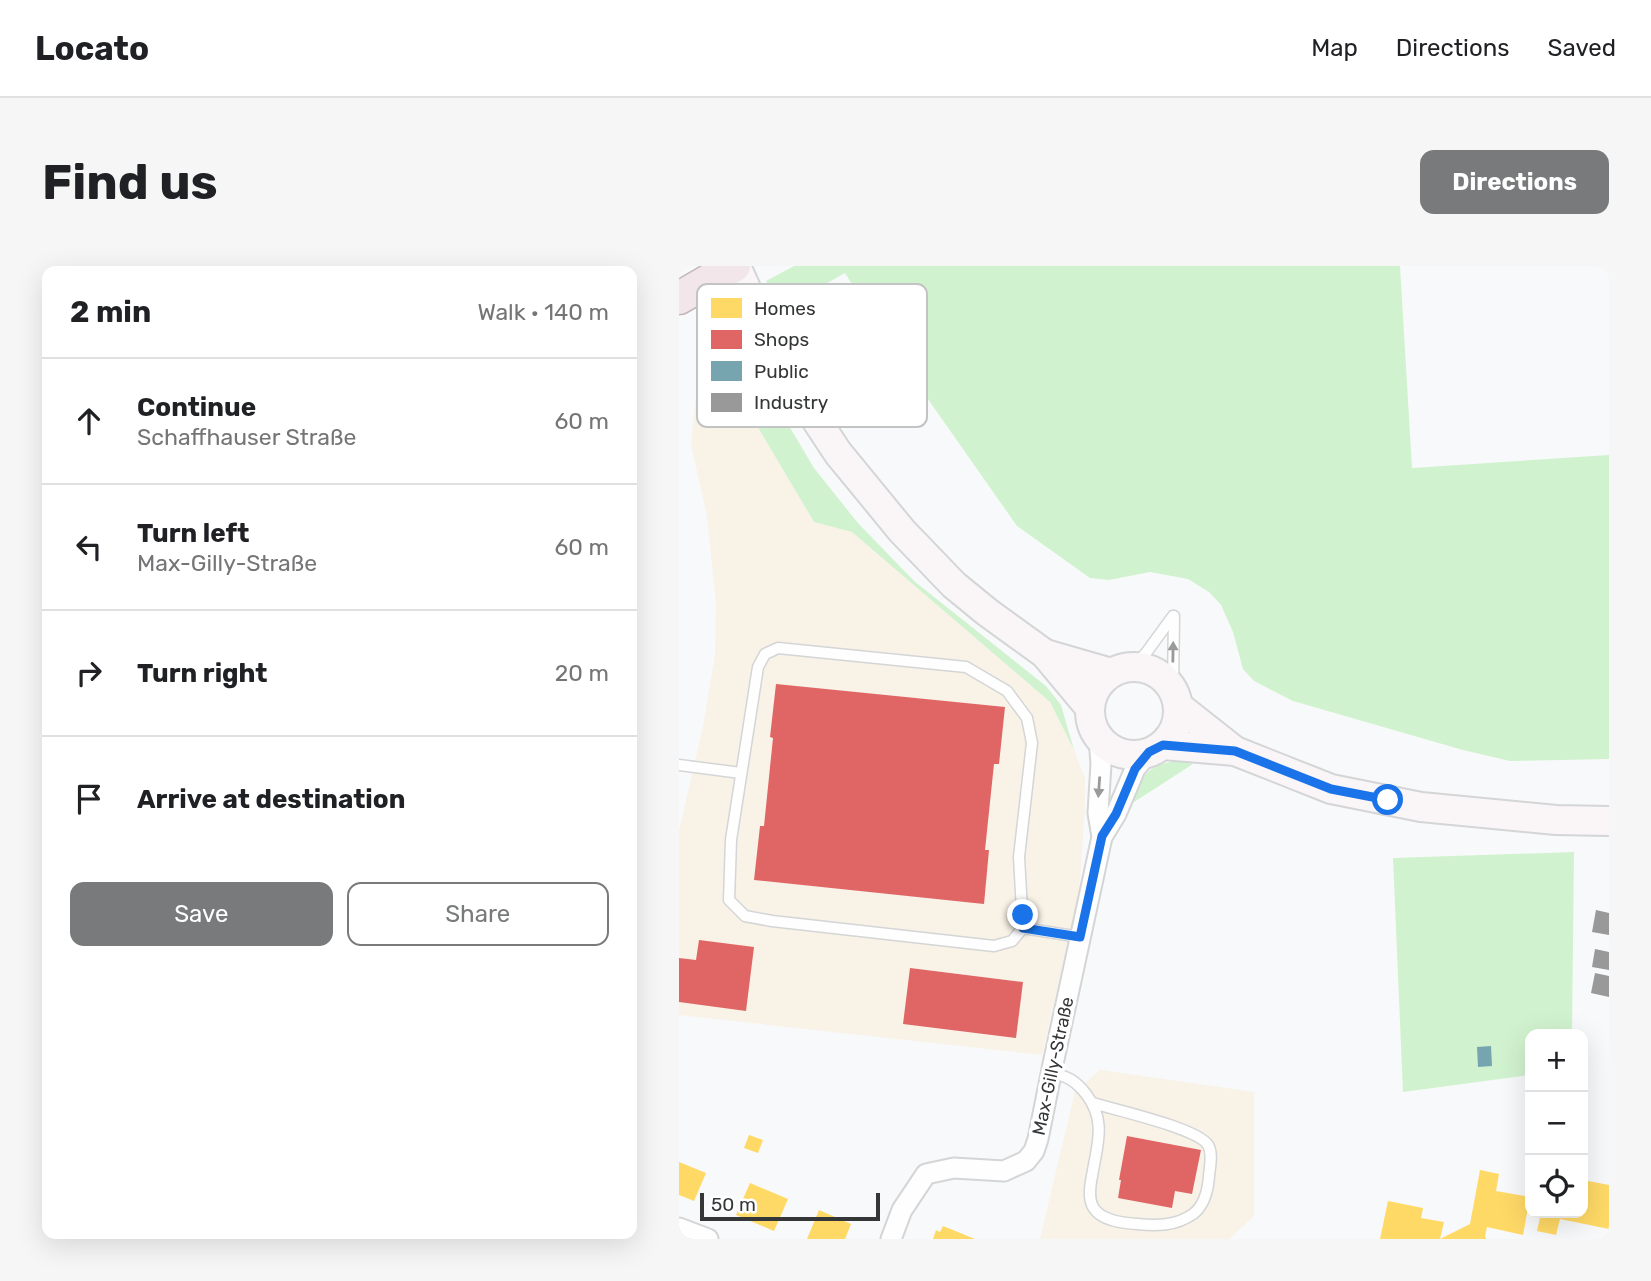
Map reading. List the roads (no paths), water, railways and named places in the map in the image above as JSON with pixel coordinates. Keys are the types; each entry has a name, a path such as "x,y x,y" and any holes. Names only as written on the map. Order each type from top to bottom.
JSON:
{"highway":[{"path":"703,284 735,266"},
{"path":"679,317 691,291"}],"main road":[{"path":"735,266 743,284"},
{"path":"821,427 838,453 902,531 954,585 1045,654 1090,708"},
{"path":"1045,654 1122,670 1145,668 1156,672 1165,679 1176,697 1235,751"},
{"path":"1122,670 1103,680 1096,688 1090,708 1094,729 1099,738 1122,753 1135,755 1156,748 1235,751 1331,789 1421,807 1556,820 1609,821"},
{"path":"1156,748 1174,731 1177,723 1176,697"}],"street":[{"name":"Max-Gilly-Straße","path":"1099,738 1101,764 1097,813 1102,836"},
{"name":"Max-Gilly-Straße","path":"891,1239 902,1210 926,1174 954,1168 1004,1171 1026,1161 1034,1151 1102,836 1116,814 1135,769 1156,748"},
{"path":"679,1228 708,1239"}],"lane":[{"path":"1122,670 1146,653 1174,616 1176,697"},
{"path":"778,648 967,667 1007,691 1027,718 1032,743 1019,857 1023,928 1012,941 994,946 772,921 745,916 729,900 730,840 758,667 765,654 778,648"},
{"path":"679,765 741,773"},
{"path":"1023,928 1080,937"},
{"path":"1051,1072 1067,1076 1077,1083 1093,1103 1099,1118 1100,1133 1090,1190 1094,1208 1105,1217 1121,1222 1157,1226 1173,1224 1193,1214 1204,1202 1209,1181 1211,1152 1207,1142 1191,1133 1157,1121 1093,1103"}]}
